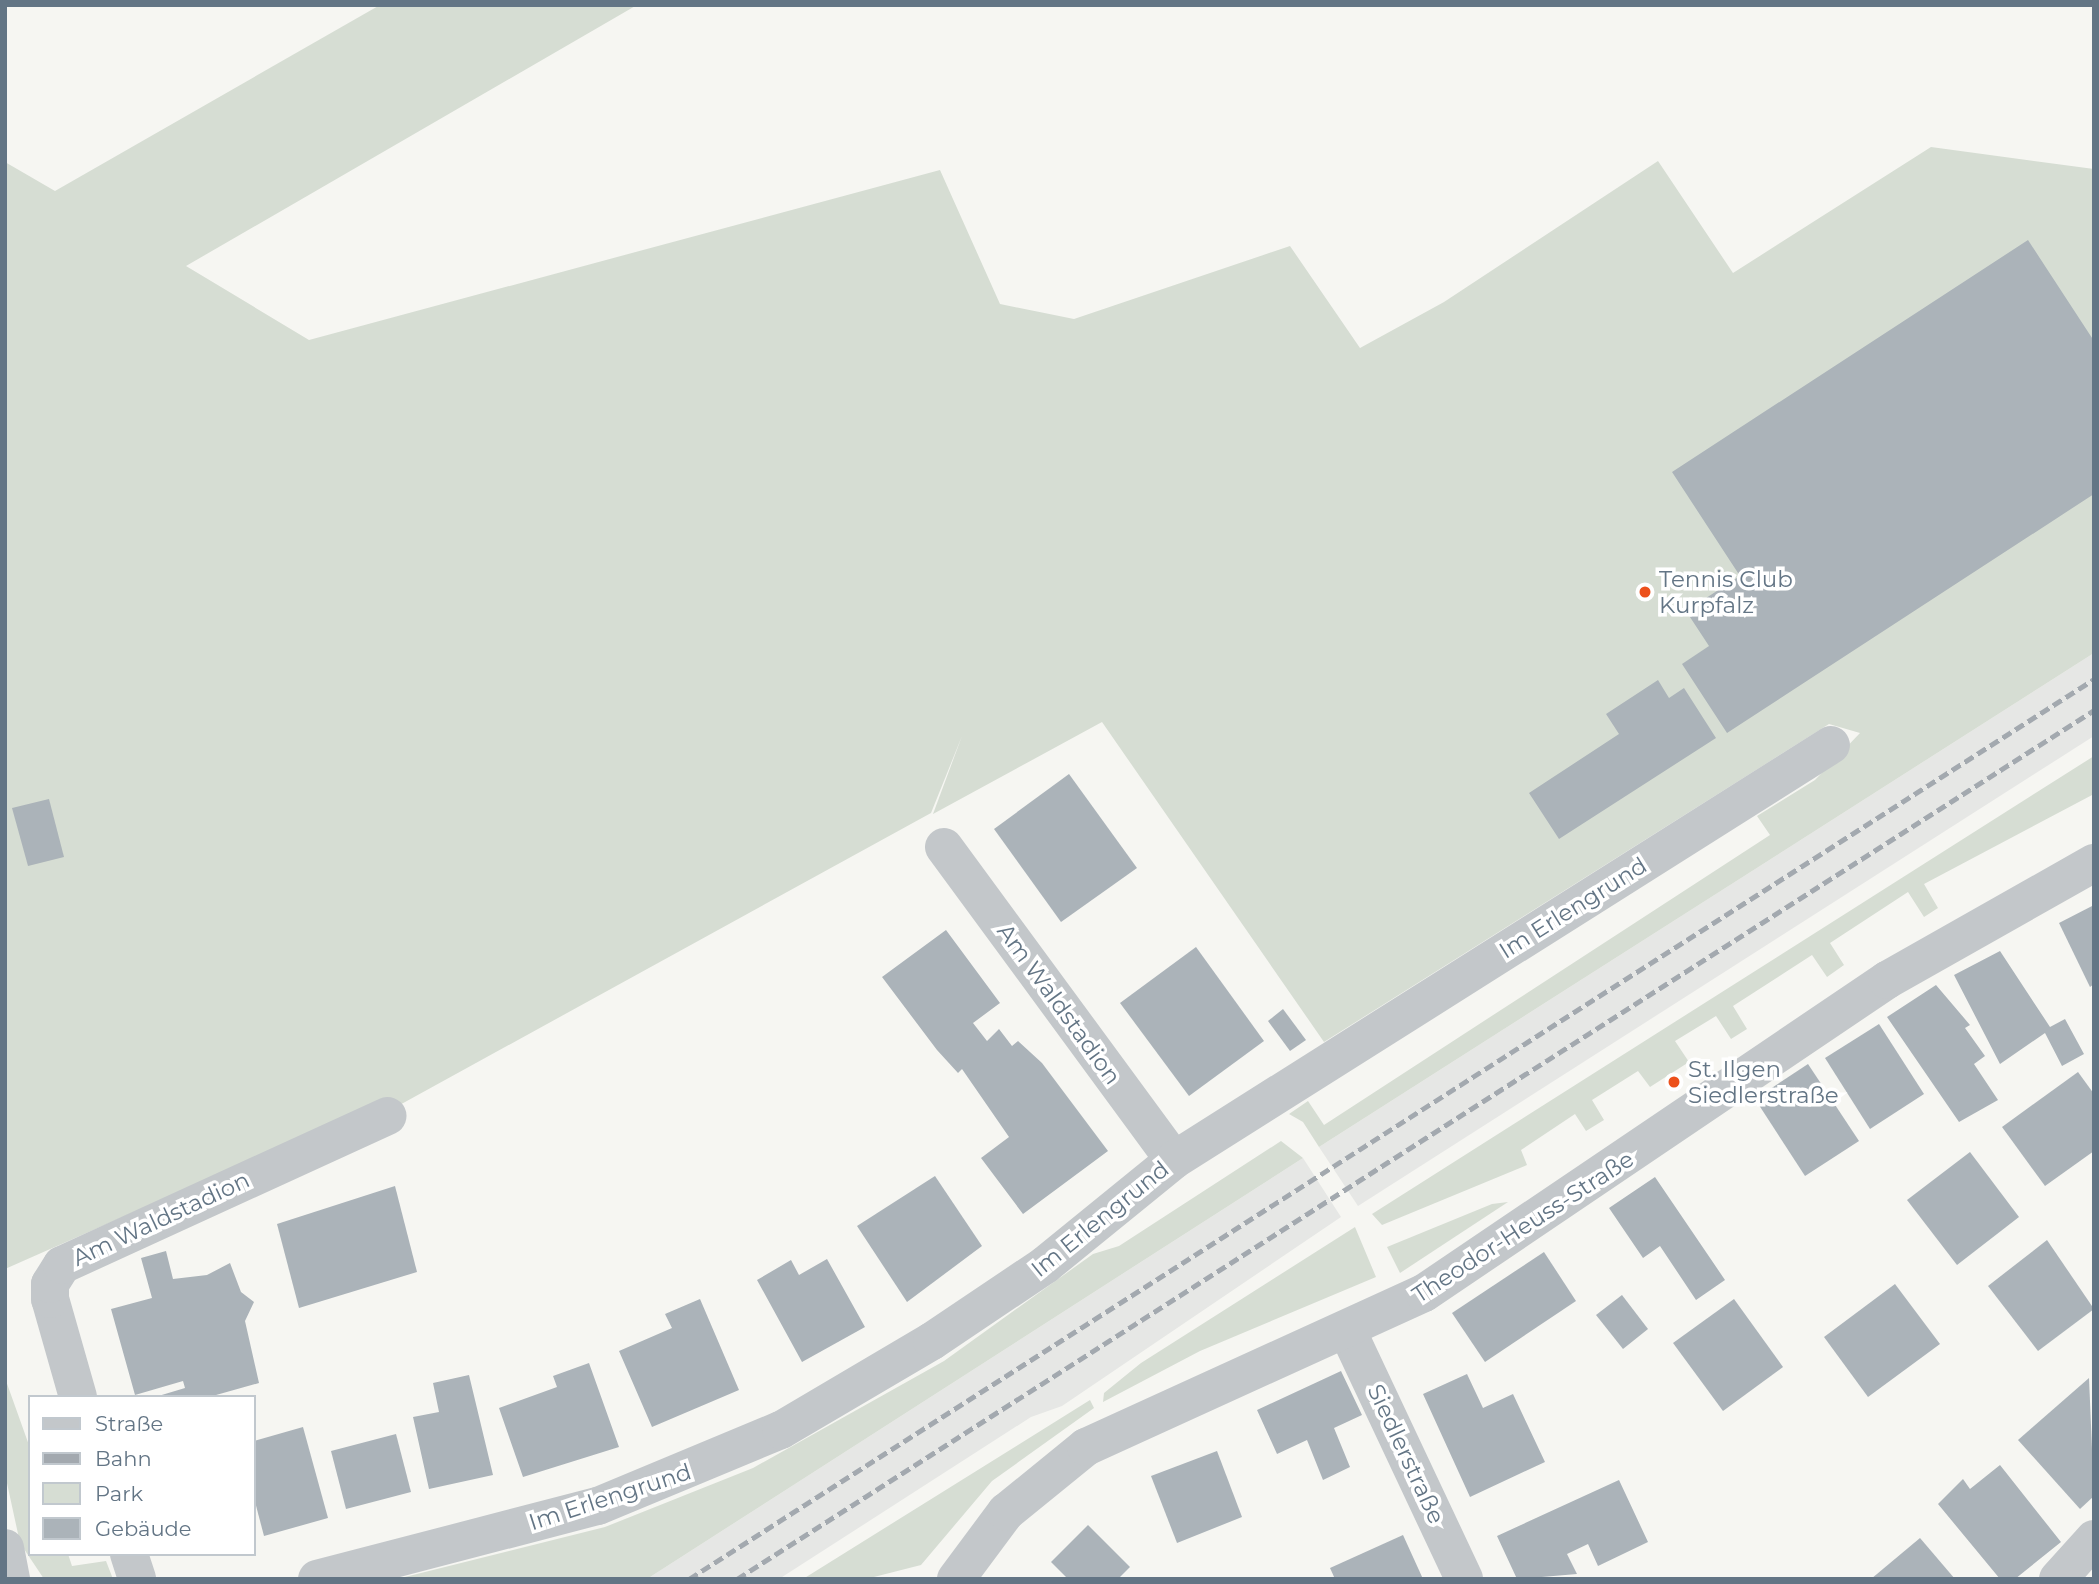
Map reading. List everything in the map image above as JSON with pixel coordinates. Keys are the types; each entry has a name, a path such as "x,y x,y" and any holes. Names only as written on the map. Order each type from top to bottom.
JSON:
{"street":[{"name":"Im Erlengrund","path":"317,1579 598,1506 746,1448 932,1342 1045,1265 1174,1160 1831,745"},
{"name":"Am Waldstadion","path":"944,847 1174,1160"},
{"name":"Theodor-Heuss-Straße","path":"956,1579 1006,1512 1086,1447 1347,1330 1474,1263 1937,948 2094,863"},
{"name":"Am Waldstadion","path":"77,1395 50,1299 62,1265 387,1116"},
{"name":"Siedlerstraße","path":"1347,1330 1464,1579"},
{"path":"2058,1579 2094,1539"},
{"path":"5,1548 11,1579"},
{"path":"130,1556 137,1579"}],"shaded area":[{"path":"2094,653 2094,736 1358,1206 1319,1147"},
{"path":"1303,1158 1341,1217 1062,1406 1031,1417 779,1579 647,1579"}],"green space":[{"path":"380,5 637,5 186,266 309,340 940,170 1000,304 1074,319 1290,246 1360,348 1444,302 1658,161 1733,273 1931,147 2094,169 2094,653 1319,1147 1303,1122 1289,1114 1308,1101 1324,1125 1770,835 1757,816 1815,780 1860,733 1829,724 1324,1042 1102,722 933,814 962,736 931,813 396,1107 383,1102 5,1269 5,162 55,191"},
{"path":"2094,756 2094,794 1924,884 1938,908 1924,917 1908,892 1830,943 1844,965 1827,977 1812,955 1733,1006 1747,1029 1731,1039 1716,1016 1675,1041 1689,1062 1650,1087 1638,1071 1592,1100 1604,1120 1586,1131 1575,1114 1521,1150 1527,1165 1382,1225 1372,1214"},
{"path":"1281,1141 1303,1158 647,1579 397,1579 605,1527 753,1468 944,1361 1093,1254 1119,1246"},
{"path":"1508,1202 1400,1273 1387,1247 1492,1204"},
{"path":"1355,1227 1376,1277 1200,1351 1103,1402 1104,1393 1141,1363"},
{"path":"5,1378 28,1442 28,1555 20,1543 5,1474"},
{"path":"1090,1400 1094,1408 992,1481 921,1565 870,1578 803,1579"},
{"path":"29,1556 69,1556 72,1566 106,1561 113,1579 44,1579"}],"building":[{"path":"2028,240 2094,341 2094,494 1727,733 1682,664 1709,646 1686,611 1740,576 1672,472"},
{"path":"1658,680 1669,698 1684,688 1716,738 1559,839 1529,793 1619,734 1606,714"},
{"path":"1069,774 1137,868 1061,922 994,829"},
{"path":"49,799 64,857 28,866 12,808"},
{"path":"2094,905 2094,984 2090,987 2059,923"},
{"path":"946,930 1000,1003 973,1023 987,1041 999,1029 1012,1046 1018,1041 1042,1063 1108,1151 1023,1214 981,1158 1009,1137 962,1069 958,1073 937,1050 882,977"},
{"path":"1196,947 1264,1041 1189,1096 1120,1003"},
{"path":"2000,951 2050,1027 2065,1019 2084,1054 2062,1066 2045,1033 2000,1064 1954,975"},
{"path":"1936,985 1970,1025 1965,1028 1985,1056 1974,1064 1998,1100 1959,1122 1887,1017"},
{"path":"1283,1009 1306,1040 1290,1051 1268,1021"},
{"path":"1879,1024 1924,1094 1870,1129 1825,1058"},
{"path":"1808,1064 1859,1141 1805,1176 1755,1099"},
{"path":"2078,1072 2094,1094 2094,1151 2045,1186 2002,1127"},
{"path":"1970,1152 2019,1217 1957,1265 1907,1200"},
{"path":"935,1176 982,1246 907,1302 857,1226"},
{"path":"1655,1177 1725,1280 1696,1300 1660,1246 1643,1258 1609,1208"},
{"path":"395,1186 417,1272 299,1308 277,1224"},
{"path":"2047,1240 2094,1309 2038,1351 1988,1286"},
{"path":"166,1251 173,1279 207,1275 230,1263 241,1292 254,1302 245,1321 259,1383 216,1395 162,1395 185,1388 183,1381 135,1395 111,1309 152,1298 141,1258"},
{"path":"1544,1252 1576,1301 1485,1362 1452,1313"},
{"path":"827,1259 865,1327 802,1362 757,1280 791,1260 799,1275"},
{"path":"1895,1284 1940,1344 1868,1397 1824,1337"},
{"path":"1622,1295 1648,1329 1623,1349 1596,1315"},
{"path":"700,1299 739,1390 652,1427 619,1351 672,1328 665,1314"},
{"path":"1734,1299 1783,1367 1723,1411 1673,1343"},
{"path":"589,1363 619,1447 523,1477 499,1408 557,1387 553,1376"},
{"path":"1341,1371 1362,1415 1334,1428 1350,1467 1323,1480 1307,1440 1277,1454 1257,1410"},
{"path":"1467,1374 1483,1408 1513,1394 1545,1462 1470,1497 1423,1394"},
{"path":"469,1375 493,1475 429,1489 413,1417 439,1412 433,1383"},
{"path":"2089,1378 2094,1496 2080,1509 2018,1440"},
{"path":"303,1427 328,1518 264,1536 256,1506 256,1440"},
{"path":"396,1434 411,1492 346,1509 331,1451"},
{"path":"1217,1451 1242,1517 1177,1543 1151,1476"},
{"path":"2000,1465 2061,1542 2015,1579 2000,1579 1938,1504 1963,1479 1970,1489"},
{"path":"1619,1480 1648,1542 1598,1566 1588,1544 1567,1554 1577,1574 1517,1579 1497,1536"},
{"path":"1088,1525 1130,1567 1118,1579 1068,1579 1051,1562"},
{"path":"1403,1535 1423,1579 1335,1579 1330,1568"},
{"path":"1920,1538 1955,1579 1871,1579"}],"railway":[{"path":"689,1579 2094,679"},
{"path":"737,1579 2094,710"}],"place":[{"name":"Tennis Club Kurpfalz","path":"1645,592"},
{"name":"St. Ilgen Siedlerstraße","path":"1674,1082"}]}
